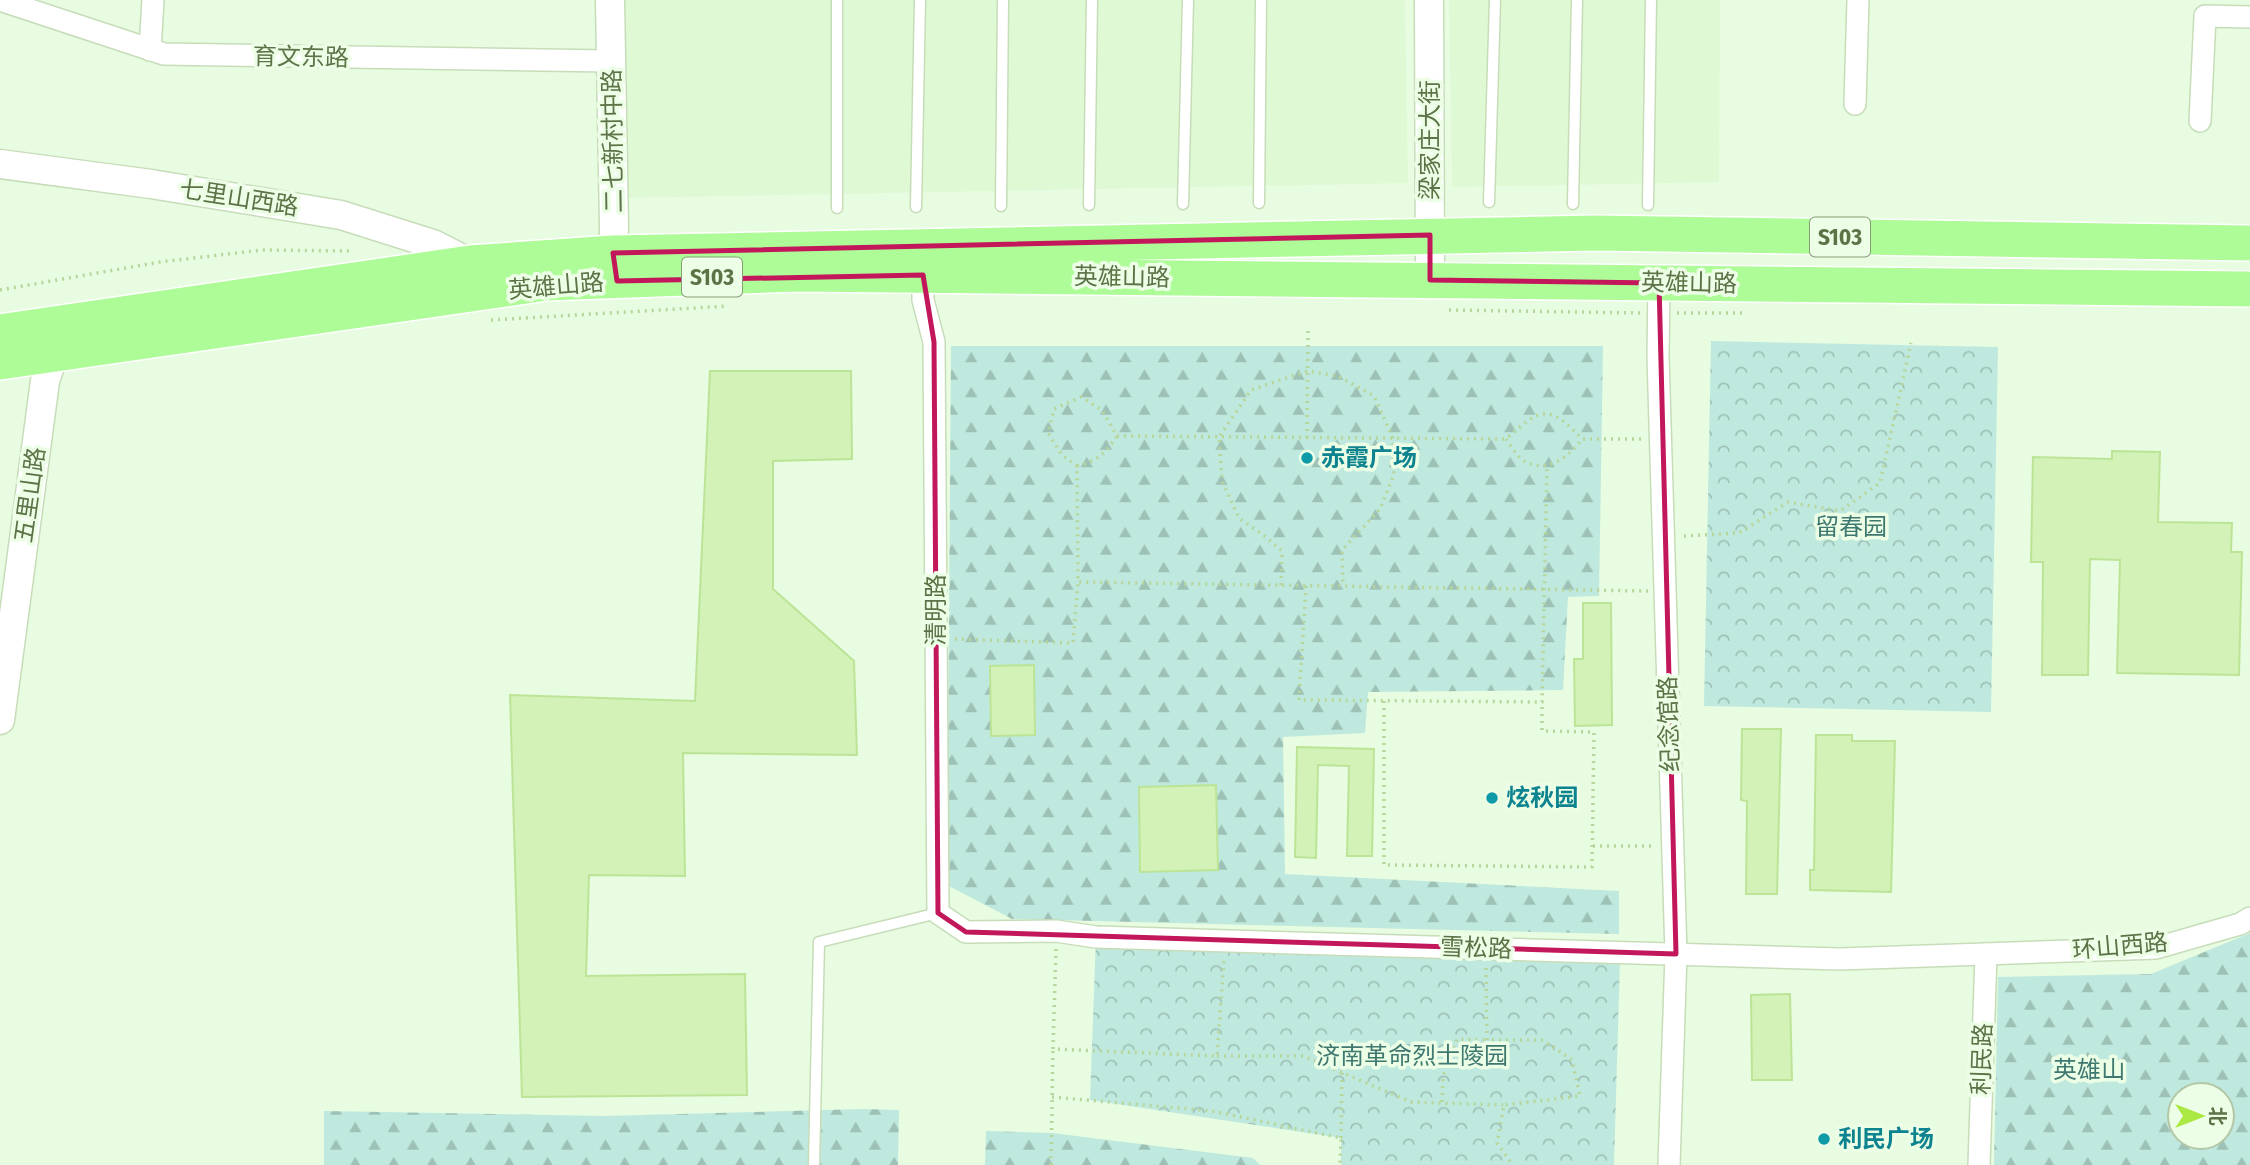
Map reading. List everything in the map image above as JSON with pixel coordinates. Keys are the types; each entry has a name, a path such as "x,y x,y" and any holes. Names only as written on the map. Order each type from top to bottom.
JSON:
{"main road":[{"name":"英雄山路","path":"0,362 546,284 615,267 1430,235 1595,233 2250,243"},
{"name":"英雄山路","path":"0,332 470,263 797,274 1430,280 1658,298 2250,289"}],"street":[{"name":"育文东路","path":"0,0 164,54 611,61"},
{"path":"150,50 153,0"},
{"name":"二七新村中路","path":"610,0 615,267"},
{"name":"梁家庄大街","path":"1429,0 1430,280"},
{"path":"1855,104 1858,0"},
{"path":"2200,121 2205,16 2250,17"},
{"name":"七里山西路","path":"0,164 151,184 341,215 433,244 470,263"},
{"name":"清明路","path":"923,275 923,300 934,342 938,913"},
{"name":"纪念馆路","path":"1658,298 1676,954 1668,1165"},
{"name":"五里山路","path":"0,720 45,381 54,354"},
{"name":"雪松路","path":"938,913 966,932 1056,931 1096,937 1840,959 1986,954"},
{"name":"环山西路","path":"1986,954 2156,947 2250,918"},
{"name":"利民路","path":"1979,1165 1986,954"}],"lane":[{"path":"836,0 836,208"},
{"path":"916,206 920,0"},
{"path":"1001,206 1003,0"},
{"path":"1089,205 1091,0"},
{"path":"1183,204 1188,0"},
{"path":"1259,203 1261,0"},
{"path":"1489,202 1495,0"},
{"path":"1573,204 1577,0"},
{"path":"1648,205 1651,0"},
{"path":"814,1165 819,942 938,913"}],"path":[{"path":"1448,310 1658,298 1753,313"},
{"path":"485,320 729,306"},
{"path":"1307,438 1308,327"},
{"path":"1664,536 1739,533 1788,502 1840,511 1880,483 1911,343"},
{"path":"1281,585 1282,551 1238,519 1222,481 1219,437 1251,390 1307,371 1338,376 1374,396 1393,438 1394,474 1380,509 1342,550 1343,586"},
{"path":"1077,466 1062,455 1048,433 1054,409 1081,397 1102,410 1117,436"},
{"path":"1117,436 1506,439 1533,415 1549,414 1564,420 1582,439 1660,439"},
{"path":"1077,466 1093,462 1108,451 1117,436"},
{"path":"1506,439 1524,461 1547,467 1571,454 1582,439"},
{"path":"936,639 1073,643 1078,582 1077,466"},
{"path":"1384,701 1384,864 1592,867 1594,732 1542,731 1547,467"},
{"path":"1078,582 1665,592"},
{"path":"1306,586 1299,700 1542,702"},
{"path":"1593,846 1673,846"},
{"path":"1051,1165 1056,931"},
{"path":"1217,1056 1225,941"},
{"path":"1486,948 1488,1040"},
{"path":"1054,1049 1217,1056 1303,1056 1411,1102 1442,1103 1504,1105 1580,1096 1572,1060 1543,1040 1457,1039 1443,1076 1442,1103"},
{"path":"1340,1165 1342,1072"},
{"path":"1052,1097 1212,1111 1342,1138"},
{"path":"1504,1105 1497,1143 1513,1165"}],"highlighted area":[{"path":"1430,235 1430,280 1659,283 1676,954 966,932 938,913 934,342 923,275 617,281 613,253"}],"shaded area":[{"path":"621,0 1405,0 1408,183 622,198"},
{"path":"1449,0 1720,0 1719,182 1452,187"}],"green space":[{"name":"留春园","path":"1711,341 1998,347 1991,712 1704,706"},
{"path":"951,346 1603,346 1599,596 1568,597 1563,690 1368,692 1365,733 1283,737 1285,874 1619,891 1619,934 1012,919 947,885"},
{"name":"英雄山","path":"2250,933 2250,1165 1994,1165 1998,977 2151,974"},
{"name":"济南革命烈士陵园","path":"1096,937 1620,961 1614,1165 1341,1165 1341,1138 1090,1100"},
{"path":"899,1110 898,1165 324,1165 324,1111 604,1116"},
{"path":"986,1131 1052,1133 1253,1158 1260,1165 985,1165"}],"building":[{"path":"710,371 851,371 852,459 773,461 773,589 854,661 857,755 683,753 685,876 589,875 586,976 745,974 747,1095 522,1097 510,695 695,701"},
{"path":"2112,451 2160,452 2158,522 2232,523 2231,552 2242,552 2239,675 2117,673 2120,560 2090,559 2088,675 2042,675 2043,562 2031,562 2033,457 2112,459"},
{"path":"1583,603 1611,603 1612,725 1575,726 1574,659 1583,659"},
{"path":"1034,665 1035,735 991,736 990,666"},
{"path":"1742,729 1781,729 1777,894 1746,894 1747,801 1741,800"},
{"path":"1816,735 1852,735 1852,741 1895,741 1891,892 1810,890 1810,870 1814,870"},
{"path":"1297,747 1374,749 1372,856 1347,856 1349,766 1318,765 1316,858 1295,857"},
{"path":"1216,785 1218,870 1140,872 1139,787"},
{"path":"1790,994 1792,1080 1752,1080 1751,995"}],"place":[{"name":"赤霞广场","path":"1307,458"},
{"name":"炫秋园","path":"1492,798"},
{"name":"利民广场","path":"1824,1139"}]}
